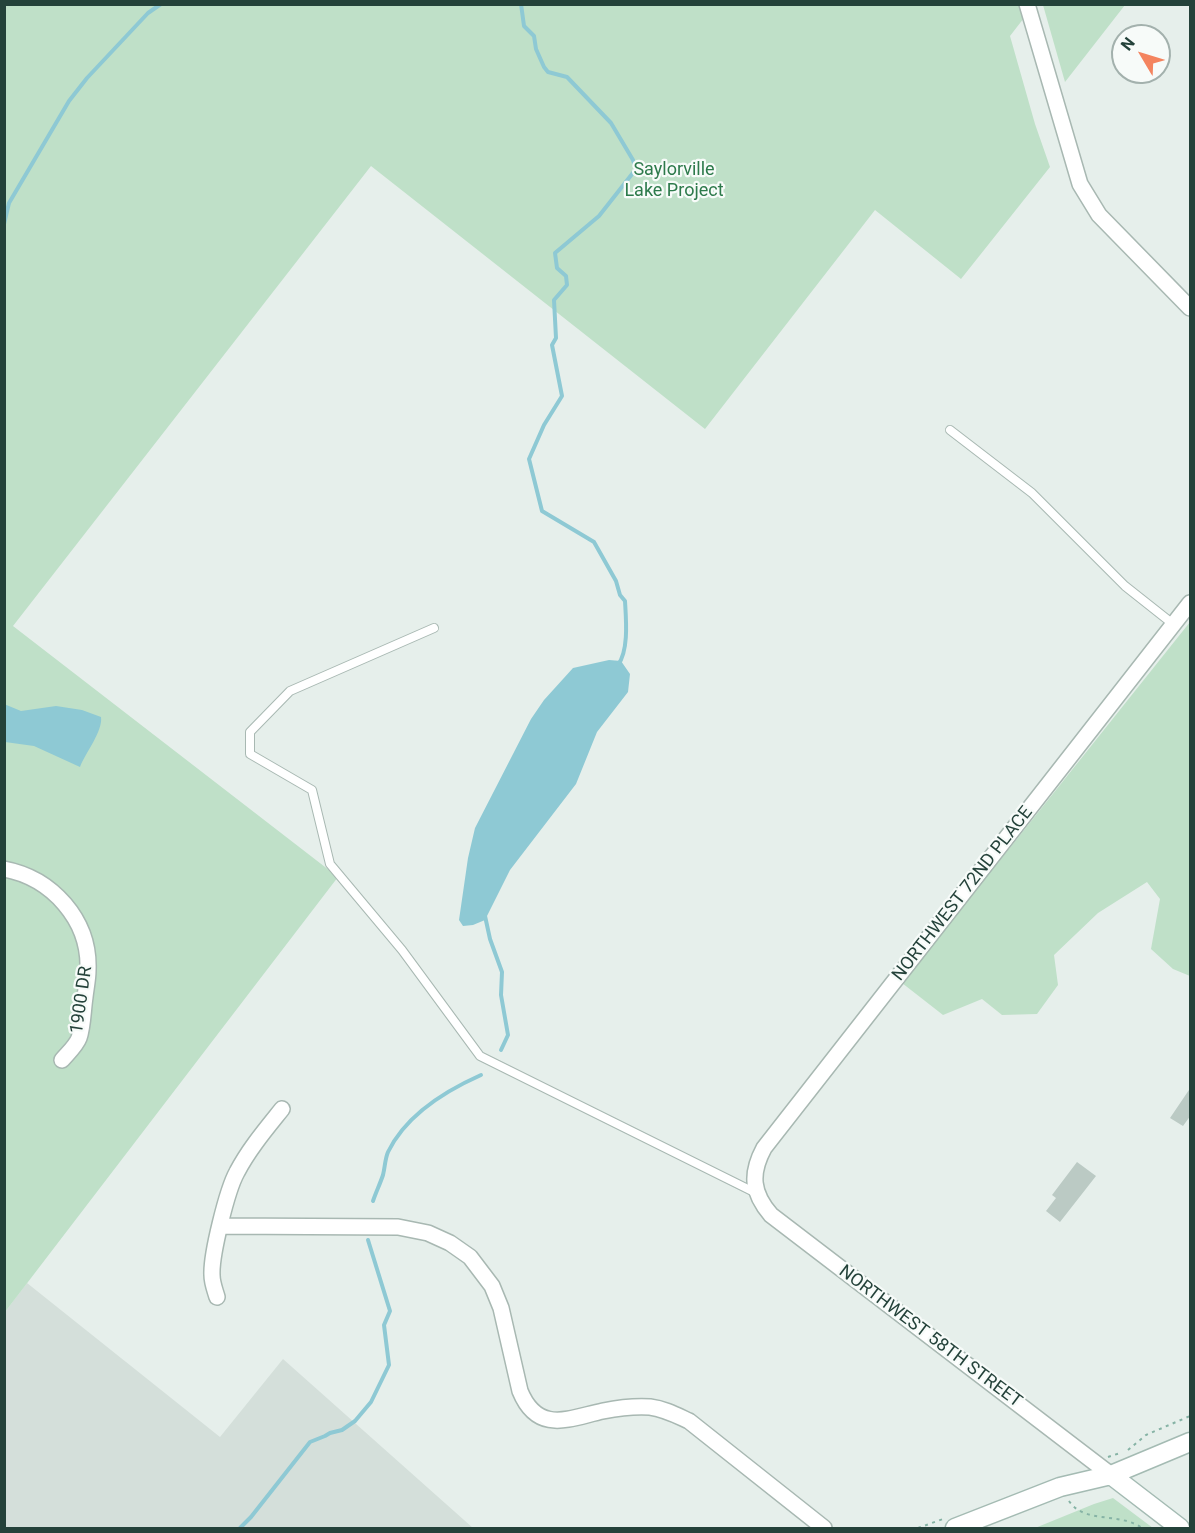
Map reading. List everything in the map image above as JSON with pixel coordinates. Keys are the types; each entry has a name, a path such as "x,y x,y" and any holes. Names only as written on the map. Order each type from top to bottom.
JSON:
{"main road":[{"path":"955,1528 1060,1487 1111,1475 1191,1442"},
{"path":"1111,1475 1180,1528"}],"street":[{"path":"1027,4 1080,184 1099,215 1191,308"},
{"name":"NORTHWEST 72ND PLACE","path":"756,1193 755,1170 764,1148 1191,603"},
{"name":"1900 DR","path":"4,869 29,876 45,885 74,915 82,932 87,950 88,970 79,1038 62,1060"},
{"path":"218,1297 212,1278 212,1259 235,1175 248,1153 282,1109"},
{"name":"NORTHWEST 58TH STREET","path":"756,1193 761,1204 771,1215 1111,1475"},
{"path":"221,1226 398,1227 429,1233 450,1243 470,1257 492,1286 501,1308 520,1391 523,1400 534,1413 550,1420 563,1421 626,1408 649,1407 668,1411 689,1421 824,1528"}],"lane":[{"path":"950,430 1032,493 1125,586 1173,624"},
{"path":"434,628 290,691 250,732 250,754 312,790 330,864 402,950 480,1056 756,1193"}],"path":[{"path":"1093,1462 1128,1450 1146,1434 1191,1416"},
{"path":"1060,1487 1072,1506 1093,1517 1112,1517 1135,1522 1142,1528"}],"shaded area":[{"path":"27,1283 220,1437 283,1359 473,1528 5,1528 5,1312"}],"green space":[{"path":"1043,4 1125,5 1065,82"},
{"name":"Saylorville Lake Project","path":"5,5 1034,5 1010,36 1050,167 961,279 875,210 705,429 371,166 13,626 338,877 5,1312"},
{"path":"1190,622 1190,976 1173,969 1151,949 1160,899 1147,882 1098,913 1054,955 1058,985 1037,1014 1002,1015 982,999 943,1015 902,983"},
{"path":"1113,1498 1153,1528 1035,1528 1094,1504"}],"water":[{"path":"609,660 621,661 630,674 628,692 597,732 576,784 510,870 485,920 463,926 459,920 475,828 531,719 544,700 573,668"},
{"path":"4,704 21,711 56,706 82,710 101,717 101,723 80,767 34,746 5,742"}],"building":[{"path":"1191,1087 1191,1115 1183,1126 1170,1118"},
{"path":"1077,1162 1096,1176 1060,1222 1046,1211 1056,1198 1052,1195"}],"waterway":[{"path":"4,224 9,203 69,101 87,78 148,13 161,4"},
{"path":"521,4 524,26 534,36 536,49 544,67 548,72 567,77 611,123 636,169 599,216 555,253 557,268 566,276 567,285 554,300 556,338 552,345 562,396 544,425 529,459 542,511 594,542 625,601 625,643 622,659 618,665"},
{"path":"485,916 490,939 502,972 501,995 508,1035 501,1050"},
{"path":"373,1201 383,1175 388,1152 405,1127 440,1097 481,1075"},
{"path":"240,1528 310,1442 342,1430 355,1421 371,1402 389,1365 384,1325 390,1311 368,1240"}]}
